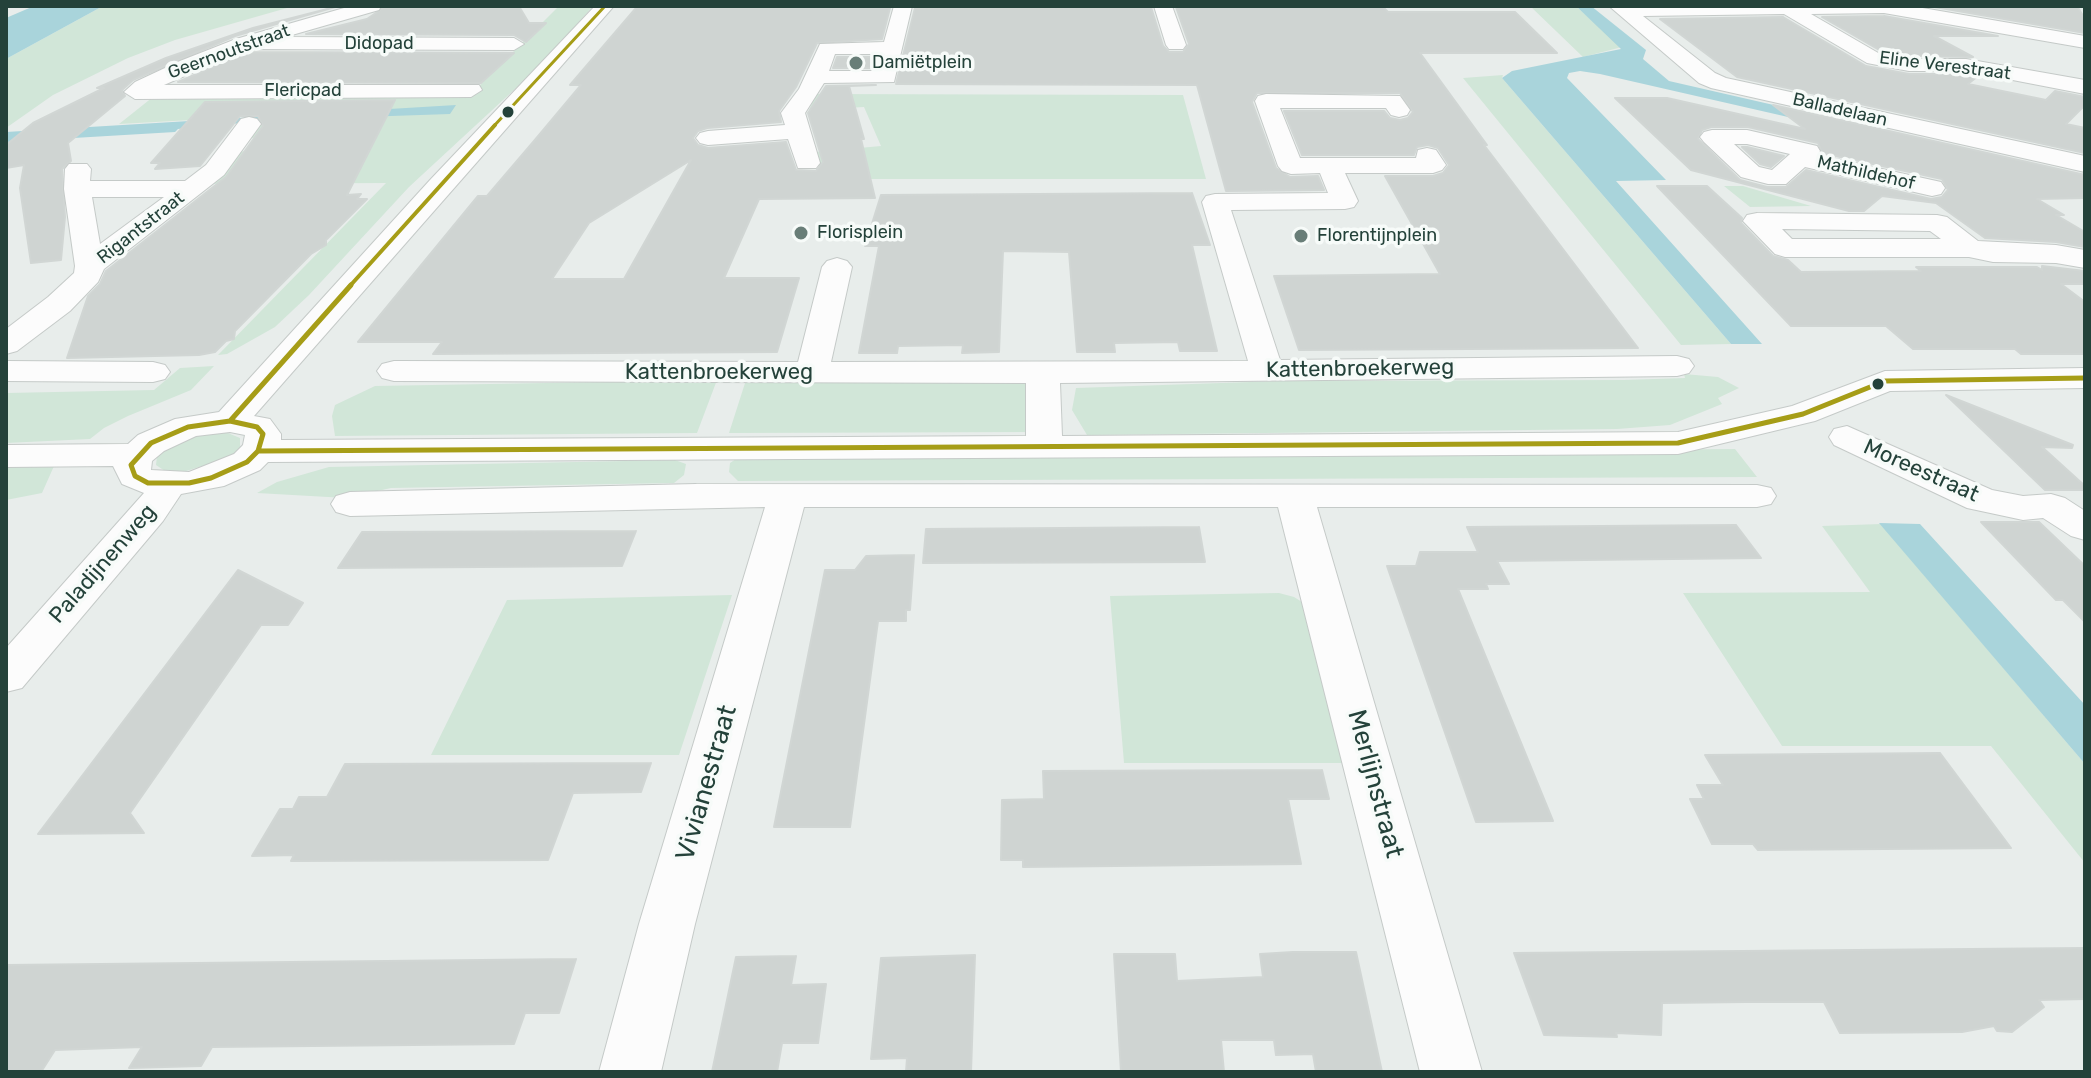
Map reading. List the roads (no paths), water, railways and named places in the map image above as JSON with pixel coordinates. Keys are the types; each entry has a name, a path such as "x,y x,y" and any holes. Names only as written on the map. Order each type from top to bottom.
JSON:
{"street":[{"name":"Geernoutstraat","path":"135,92 187,65 243,43 372,6"},
{"path":"230,421 418,209 605,6"},
{"path":"807,163 793,113 813,84 886,77 903,6"},
{"path":"1163,6 1176,45"},
{"path":"1621,8 1884,7 2085,42"},
{"name":"Balladelaan","path":"1621,8 1707,78 1719,83 2085,164"},
{"name":"Eline Verestraat","path":"1789,9 1874,59 1909,65 1966,65 2085,87"},
{"name":"Didopad","path":"243,43 514,44"},
{"path":"1399,110 1392,101 1295,89 1266,101 1291,166 1333,175 1433,165 1427,155"},
{"name":"Flericpad","path":"135,92 471,90"},
{"name":"Rigantstraat","path":"90,266 215,170 249,124"},
{"path":"708,138 797,131"},
{"path":"1969,248 1913,206 1981,142"},
{"name":"Mathildehof","path":"1800,158 1948,173"},
{"path":"1267,370 1215,202 1345,201 1333,175"},
{"name":"Rigantstraat","path":"6,344 59,304 88,276 90,266 78,179 191,189"},
{"path":"1937,223 1757,221 1785,248 1969,248 1993,253 2056,254 2085,259"},
{"path":"812,372 837,267"},
{"name":"Kattenbroekerweg","path":"394,371 1043,373 1677,366"},
{"path":"6,371 153,372"},
{"path":"1043,373 1044,446"},
{"path":"258,451 1678,443 1803,414 1885,381 2085,378"},
{"path":"230,421 257,427 263,434 258,451 247,462 211,478 169,485 148,483 135,476 131,465 137,455 168,434 199,424 230,421"},
{"name":"Moreestraat","path":"1847,437 1981,500 2023,508 2051,506 2082,524"},
{"path":"696,495 705,447"},
{"path":"6,456 137,455"},
{"name":"Paladijnenweg","path":"6,677 21,642 149,513 169,485"},
{"path":"350,504 696,495 1757,496"},
{"name":"Vivianestraat","path":"630,1072 667,924 788,495"},
{"name":"Merlijnstraat","path":"1295,497 1451,1072"}],"water":[{"path":"34,6 103,6 6,59 6,18"},
{"path":"1591,6 1646,50 1643,59 1669,81 1935,142 1928,149 1600,74 1569,73 1567,78 1666,180 1616,181 1762,344 1731,344 1502,78 1512,71 1621,49 1577,7"},
{"path":"456,105 450,114 273,120 178,129 175,132 6,142 6,132"},
{"path":"1879,523 1920,524 2085,705 2085,764"}],"place":[{"name":"Damiëtplein","path":"856,63"},
{"name":"Florisplein","path":"801,233"},
{"name":"Florentijnplein","path":"1301,236"}]}
